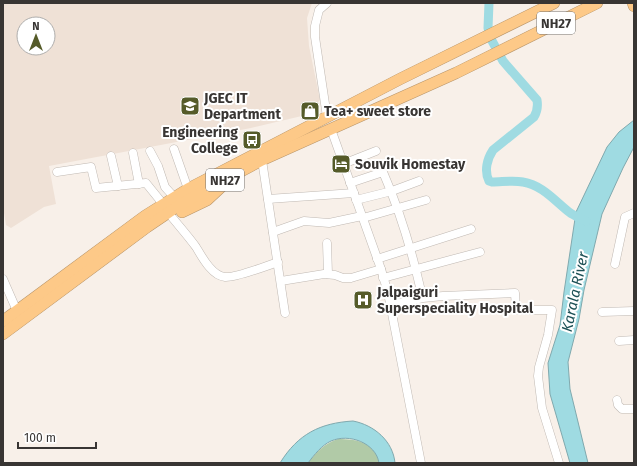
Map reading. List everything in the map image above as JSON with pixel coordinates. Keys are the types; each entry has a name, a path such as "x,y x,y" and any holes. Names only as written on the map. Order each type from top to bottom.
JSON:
{"highway":[{"name":"NH27","path":"3,334 153,223 230,172 297,132 554,3"},
{"name":"NH27","path":"3,322 145,216 188,189 262,160 472,66 597,3"},
{"path":"327,117 331,130"},
{"name":"NH27","path":"153,223 207,200 219,190 230,172"}],"street":[{"path":"327,3 319,10 315,26 315,36 327,117"},
{"path":"331,130 381,269 390,305 421,463"},
{"path":"174,149 188,189"},
{"path":"150,151 158,166 165,187 174,197"},
{"path":"344,164 376,151"},
{"path":"132,153 139,184"},
{"path":"111,156 118,186"},
{"path":"262,160 286,313"},
{"path":"56,172 91,167 96,188 146,183 163,204"},
{"path":"350,183 383,172 392,191 411,248 420,287"},
{"path":"268,199 355,196 392,191 419,181"},
{"path":"273,232 304,221 329,223 398,209 426,200"},
{"path":"615,264 626,217 634,213"},
{"path":"171,216 196,247 202,258 219,276 232,276 278,262"},
{"path":"377,259 471,229"},
{"path":"327,243 328,274"},
{"path":"383,278 480,252"},
{"path":"281,281 328,274 347,279 381,269"},
{"path":"3,279 17,311"},
{"path":"390,305 423,298 442,296 515,293 516,310 552,310 548,335 538,372 542,408 559,463"},
{"path":"602,312 634,311"},
{"path":"619,341 634,340"},
{"path":"617,400 618,405 622,408 634,409"}],"shaded area":[{"path":"3,3 312,3 307,18 309,46 320,100 306,115 251,128 49,166 56,204 44,207 11,228 6,225 3,207"}],"green space":[{"path":"338,439 364,443 373,450 379,463 308,463 321,448"}],"water":[{"name":"Karala River","path":"634,120 634,147 602,214 568,362 570,389 588,463 570,463 550,394 548,363 560,325 576,212 607,147 619,132"},
{"path":"353,421 368,426 381,435 391,448 395,463 379,463 373,450 367,445 353,439 346,438 331,441 324,445 308,463 280,463 294,444 302,437 330,424"}],"waterway":[{"path":"489,3 488,28 491,39 503,61 537,100 537,111 534,117 493,150 487,165 487,177 489,181 492,182 515,181 536,186 575,216 586,221"}],"place":[{"name":"JGEC IT Department","path":"190,106"},
{"name":"Tea+ sweet store","path":"310,111"},
{"name":"Engineering College","path":"252,140"},
{"name":"Souvik Homestay","path":"341,164"},
{"name":"Jalpaiguri Superspeciality Hospital","path":"363,300"}]}
